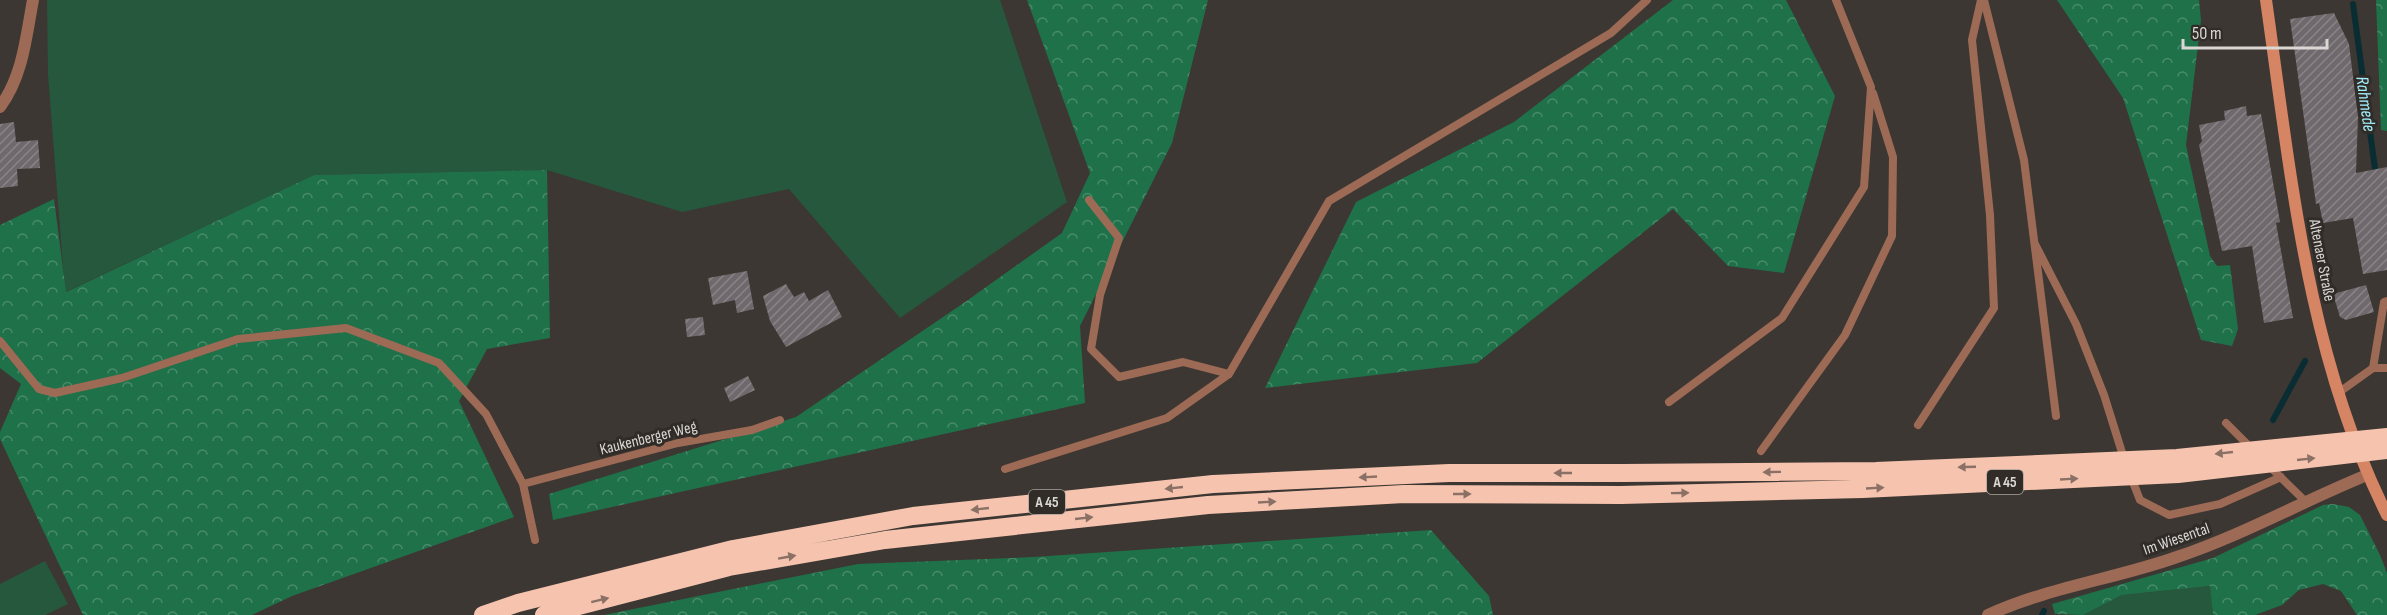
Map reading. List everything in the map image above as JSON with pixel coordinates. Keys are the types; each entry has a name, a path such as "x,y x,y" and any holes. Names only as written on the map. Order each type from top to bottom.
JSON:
{"highway":[{"name":"A 45","path":"483,615 518,603 733,549 913,516 1213,484 1449,473 1876,471 2177,458 2387,437"},
{"name":"A 45","path":"544,615 729,567 896,539 1208,505 1404,494 1621,495 1863,489 2178,474 2387,450"}],"main road":[{"name":"Altenaer Straße","path":"2266,0 2300,235 2318,326 2338,393 2367,475 2387,515"}],"street":[{"path":"0,106 12,91 21,61 33,0"},
{"name":"Im Wiesental","path":"1988,615 2055,591 2176,558 2263,523 2304,500 2367,475"}],"lane":[{"path":"1005,469 1167,418 1229,375 1329,201 1611,33 1647,0"},
{"path":"1761,451 1845,334 1892,236 1893,157 1871,87 1836,0"},
{"path":"1982,0 2024,160 2056,416"},
{"path":"1918,425 1994,308 1990,215 1972,40 1982,0"},
{"path":"1670,402 1782,318 1864,187 1871,87"},
{"path":"1089,200 1119,238 1100,295 1091,349 1119,377 1183,362 1229,375"},
{"path":"2035,244 2076,324 2104,395 2140,500 2169,515 2220,504 2281,477"},
{"path":"2373,368 2384,302 2387,301"},
{"path":"0,341 39,389 55,393 122,378 238,339 346,328 439,363 486,414 523,484 536,540"},
{"path":"2338,393 2373,368 2387,368"},
{"name":"Kaukenberger Weg","path":"523,484 678,443 752,429 780,420"},
{"path":"2226,423 2304,500"}],"green space":[{"path":"47,0 1000,0 1067,202 900,318 789,189 682,212 547,170 314,175 65,292 48,75"},
{"path":"1027,0 1208,0 1172,143 1080,326 1085,403 553,520 549,494 796,417 1062,233 1090,173"},
{"path":"1673,0 1786,0 1835,96 1784,273 1728,266 1673,209 1477,363 1265,388 1356,202 1514,122"},
{"path":"2057,0 2199,0 2201,20 2186,145 2210,256 2217,266 2230,265 2238,329 2232,346 2201,340 2123,98"},
{"path":"2376,0 2387,0 2387,131 2381,130"},
{"path":"547,170 550,338 487,349 459,401 514,517 292,596 252,615 83,615 0,439 0,432 21,384 0,368 0,225 54,199 66,292 314,175"},
{"path":"2323,505 2349,507 2360,515 2380,555 2387,573 2387,615 2357,615 2341,591 2323,584 2299,590 2282,605 2255,615 2213,615 2210,586 2122,595 2083,615 2055,614 2052,604 2213,558"},
{"path":"1431,530 1489,596 1493,615 604,615 858,564 1034,557"},
{"path":"45,561 68,604 45,615 0,615 0,584"},
{"path":"2211,586 2213,615 2083,615 2122,595"}],"building":[{"path":"2334,13 2349,44 2358,117 2356,173 2387,167 2387,270 2363,274 2353,218 2323,223 2319,203 2316,204 2290,19"},
{"path":"2246,106 2247,116 2261,114 2280,222 2276,223 2293,318 2264,323 2252,246 2222,251 2199,145 2202,141 2199,125 2225,120 2224,111"},
{"path":"14,122 16,142 38,140 40,168 17,169 18,186 0,188 0,124"},
{"path":"747,271 754,309 737,313 735,300 713,305 708,278"},
{"path":"786,284 794,297 804,292 809,301 828,290 842,317 786,347 770,321 763,296"},
{"path":"2366,285 2374,312 2346,320 2340,317 2333,294"},
{"path":"703,317 705,335 687,337 685,319"},
{"path":"748,376 755,390 730,402 724,388"}],"waterway":[{"name":"Rahmede","path":"2353,4 2375,169"},
{"path":"2273,420 2305,361"},
{"path":"2042,615 2044,611"}]}
